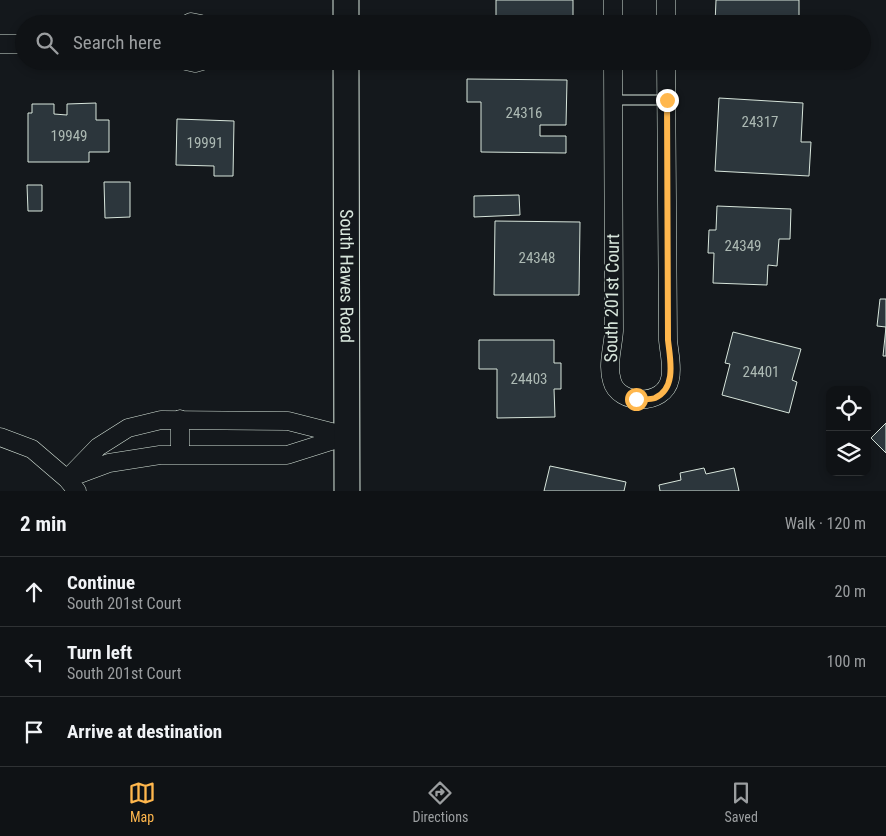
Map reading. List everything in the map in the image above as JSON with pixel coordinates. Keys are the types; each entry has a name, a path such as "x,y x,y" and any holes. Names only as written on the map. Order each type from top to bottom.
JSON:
{"main road":[{"path":"346,0 346,15"},
{"name":"South Hawes Road","path":"346,70 348,491"}],"street":[{"path":"613,0 613,15"},
{"path":"666,0 666,15"},
{"path":"0,44 15,44"},
{"name":"South 201st Court","path":"613,70 614,331 610,364 612,382 621,393 636,399 654,399 663,393 670,379 666,70"},
{"path":"180,419 180,454"},
{"path":"72,485 98,448 128,428 161,420 288,421 347,436"},
{"path":"72,485 109,463 160,454 287,455 347,436"},
{"path":"0,437 32,449 72,485"}],"lane":[{"path":"613,100 667,100"}],"building":[{"path":"496,0 573,0 573,15 496,15"},
{"path":"716,0 799,0 799,15 715,15"},
{"path":"467,79 567,80 566,125 540,125 540,136 566,136 566,153 481,152 481,102 467,102"},
{"path":"719,98 803,103 801,142 811,142 809,176 715,171"},
{"path":"96,103 96,120 109,120 109,152 89,152 89,162 28,162 28,113 32,113 32,104 54,104 54,114 67,115 67,104"},
{"path":"177,119 234,121 233,176 214,176 214,166 176,165"},
{"path":"104,182 130,182 130,217 105,218"},
{"path":"27,185 42,185 42,211 28,211"},
{"path":"519,195 520,215 474,217 474,196"},
{"path":"717,206 791,209 790,239 779,239 777,266 768,265 767,285 713,283 714,253 708,253 709,230 716,230"},
{"path":"495,221 580,222 579,295 494,295"},
{"path":"880,299 886,299 886,327 877,326"},
{"path":"886,327 886,356 883,356"},
{"path":"733,332 801,349 792,380 797,382 789,413 722,395 730,364 725,363"},
{"path":"479,340 554,340 554,363 561,363 561,389 554,389 555,417 497,418 497,369 479,369"},
{"path":"886,423 886,453 871,438"},
{"path":"550,466 626,482 624,491 544,491"},
{"path":"704,468 706,474 734,468 739,491 660,491 659,485 681,480 680,473"}],"route":[{"path":"636,399 654,399 663,393 670,379 668,340 667,100"}]}
